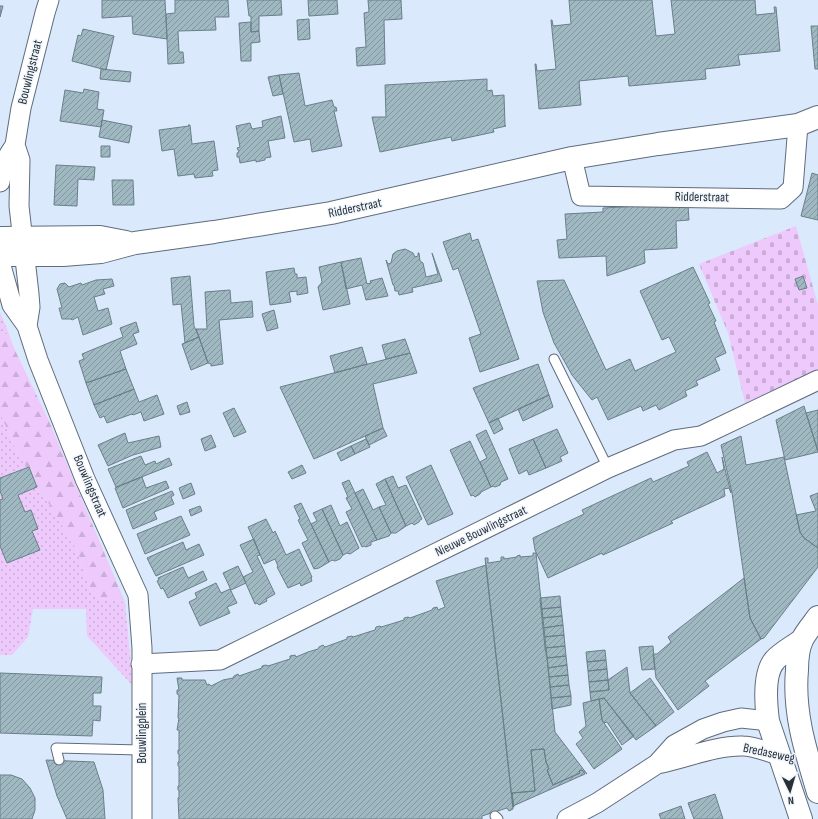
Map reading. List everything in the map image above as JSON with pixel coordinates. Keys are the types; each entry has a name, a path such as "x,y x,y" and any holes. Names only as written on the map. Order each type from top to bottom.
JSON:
{"street":[{"name":"Bouwlingstraat","path":"0,182 3,164 15,145 21,108 44,13 49,0"},
{"name":"Ridderstraat","path":"0,255 23,246 100,237 135,243 331,213 572,158 658,144 798,125 818,117"},
{"name":"Ridderstraat","path":"572,158 581,196 781,199 793,188 798,125"},
{"path":"798,125 818,134"},
{"name":"Bouwlingstraat","path":"15,145 20,160 19,206 30,307 27,326"},
{"name":"Ridderstraat","path":"0,238 23,246"},
{"name":"Bouwlingstraat","path":"0,262 12,305 27,326 38,360 86,479 138,595 142,656"},
{"name":"Nieuwe Bouwlingstraat","path":"142,656 220,660 608,468 674,440 701,436 818,380"},
{"name":"Bredaseweg","path":"567,819 597,804 657,764 674,744 703,729 741,718 768,721 767,678 774,661 802,640 818,617"},
{"name":"Bredaseweg","path":"657,764 710,751 743,746 813,762 809,736 797,712 795,684 798,657 802,640"},
{"name":"Bouwlingplein","path":"142,656 142,819"},
{"path":"768,721 809,736"},
{"path":"768,721 801,819"},
{"path":"813,762 818,792"}],"lane":[{"path":"554,359 608,468"},
{"path":"59,760 56,748 142,750"}],"green space":[{"path":"796,226 818,305 818,370 745,403 728,333 699,264"},
{"path":"0,312 9,334 0,335"},
{"path":"9,334 14,348 49,421 125,602 101,599 91,591 77,550 13,444 0,412 0,335"},
{"path":"0,412 13,444 77,550 91,591 101,599 125,602 133,686 87,636 86,609 33,609 28,637 12,655 0,655"}],"building":[{"path":"102,0 165,0 167,39 133,34 132,16 102,18"},
{"path":"175,0 228,0 229,17 215,17 216,30 178,31 179,52 183,52 184,63 168,64 166,14 175,13"},
{"path":"247,0 281,0 282,15 259,16 259,31 251,32 251,16 249,16"},
{"path":"308,0 337,0 338,14 309,16"},
{"path":"368,0 401,0 402,19 384,20 385,64 357,66 356,48 366,47 364,13 369,12"},
{"path":"569,0 652,0 656,36 675,34 671,0 755,0 756,15 775,13 774,7 776,7 780,51 738,55 740,65 705,69 706,79 629,86 628,76 579,81 581,105 539,109 535,64 537,71 556,69 551,20 553,26 571,24"},
{"path":"0,6 3,6 0,17"},
{"path":"309,19 310,39 298,40 297,20"},
{"path":"251,22 251,32 259,31 260,42 251,43 251,61 241,61 239,23"},
{"path":"811,26 818,26 818,69 815,69"},
{"path":"83,29 114,36 106,70 72,61 78,35 81,36"},
{"path":"101,69 131,72 130,82 100,79"},
{"path":"299,73 305,106 332,100 337,111 334,111 342,146 312,152 310,139 294,142 279,75"},
{"path":"279,75 283,94 273,96 268,77"},
{"path":"487,79 487,91 492,90 493,96 504,95 506,126 493,129 494,132 452,141 451,137 380,152 372,117 386,117 385,85"},
{"path":"84,89 99,92 97,109 104,110 101,127 60,121 65,90 83,93"},
{"path":"281,116 285,138 268,141 271,157 256,162 256,160 240,163 239,157 237,157 237,153 239,152 237,148 240,147 236,126 250,123 252,129 263,127 262,121"},
{"path":"102,120 132,126 129,143 99,137"},
{"path":"188,125 190,125 192,144 214,141 218,170 212,171 213,176 195,178 194,174 178,176 174,149 162,151 159,130 189,126"},
{"path":"101,146 110,146 110,157 101,157"},
{"path":"56,165 95,167 94,180 78,179 77,206 54,205"},
{"path":"812,173 818,175 818,220 801,216"},
{"path":"112,180 133,180 134,205 113,205"},
{"path":"675,204 688,205 689,220 676,221 677,248 644,250 645,263 607,276 606,256 559,258 557,240 567,239 565,214 603,212 603,208"},
{"path":"470,233 472,241 478,239 519,359 480,372 469,338 481,334 458,268 453,270 443,242"},
{"path":"405,249 413,253 415,257 418,256 419,253 420,261 423,263 426,277 438,274 432,253 442,281 412,288 413,292 399,295 398,291 395,291 386,260 388,264 391,263 393,254 397,251"},
{"path":"361,258 367,284 371,283 370,281 382,278 388,296 366,300 362,285 346,289 341,262"},
{"path":"341,262 350,304 323,310 318,287 322,282 319,267"},
{"path":"693,267 710,303 708,304 716,321 714,322 726,353 715,358 720,370 696,381 698,385 685,391 687,396 659,410 656,405 643,411 641,406 608,420 597,397 592,400 572,375 554,343 543,312 537,281 564,280 606,370 630,359 635,371 676,352 669,337 662,340 640,291"},
{"path":"294,268 297,278 306,277 308,293 297,295 297,291 289,292 291,302 270,305 266,272"},
{"path":"190,276 194,326 199,337 185,343 181,304 173,305 171,278"},
{"path":"803,276 807,288 799,290 795,279"},
{"path":"112,279 114,286 103,289 105,294 94,297 98,311 108,308 112,324 83,335 78,317 72,320 62,319 59,308 62,308 57,289 60,284 65,283 69,287 81,283 82,285 96,280"},
{"path":"230,290 231,303 252,301 253,317 219,320 223,364 211,366 211,364 208,363 196,329 207,329 205,292"},
{"path":"274,310 278,328 267,331 262,314"},
{"path":"136,322 139,332 133,334 137,344 120,351 126,369 86,383 79,361 84,359 82,354 123,337 120,328"},
{"path":"199,337 208,363 191,370 182,344"},
{"path":"405,339 410,353 386,359 382,345"},
{"path":"362,347 367,364 335,373 330,356"},
{"path":"410,353 417,373 373,384 383,428 314,459 280,387"},
{"path":"538,364 549,395 489,423 473,388"},
{"path":"126,369 134,389 94,405 86,383"},
{"path":"134,389 139,402 157,395 164,414 144,421 141,412 107,423 104,416 100,418 94,405"},
{"path":"549,395 553,407 523,421 518,409"},
{"path":"187,402 190,412 180,415 177,406"},
{"path":"804,406 818,452 785,460 776,420"},
{"path":"234,408 246,432 234,437 223,413"},
{"path":"818,410 818,451 806,413"},
{"path":"498,418 503,429 494,434 489,423"},
{"path":"383,428 387,436 369,445 365,436"},
{"path":"557,429 568,453 560,457 562,461 546,468 533,439"},
{"path":"486,430 508,479 495,487 491,487 480,462 487,458 476,435"},
{"path":"125,433 128,443 159,436 161,447 133,455 108,466 98,445"},
{"path":"211,435 216,447 205,451 201,439"},
{"path":"741,436 746,465 784,457 800,532 804,538 818,548 818,567 764,638 761,639 750,618 732,493 721,445"},
{"path":"366,439 370,447 355,454 351,446"},
{"path":"533,439 546,468 529,475 527,470 519,474 509,449"},
{"path":"470,441 491,487 475,497 473,495 471,496 450,450"},
{"path":"351,446 355,454 341,461 337,453"},
{"path":"707,452 717,473 724,469 722,457 731,493 729,488 724,489 725,496 671,521 673,523 548,578 535,550 533,538 584,514 582,510 651,478 653,482 689,466 687,462"},
{"path":"141,456 145,465 155,461 156,464 169,458 172,465 116,487 108,469"},
{"path":"302,465 306,473 292,479 288,472"},
{"path":"431,465 453,514 428,525 406,477"},
{"path":"29,467 37,487 18,495 25,512 31,510 38,529 32,531 40,550 7,563 0,546 0,500 3,499 0,491 0,478"},
{"path":"393,476 398,488 406,485 422,519 414,525 412,523 406,526 385,479"},
{"path":"142,477 146,488 166,481 169,488 123,508 115,488"},
{"path":"385,479 406,526 396,533 391,533 379,507 386,505 376,484"},
{"path":"349,480 377,540 371,542 371,545 366,547 362,547 346,512 352,509 346,498 348,497 342,483"},
{"path":"191,483 195,494 183,499 179,488"},
{"path":"363,489 373,510 379,507 391,533 389,536 377,540 355,493"},
{"path":"172,491 174,495 171,497 174,504 154,512 157,519 133,529 126,510"},
{"path":"818,493 818,548 804,538 800,532 796,515 816,511 810,496"},
{"path":"301,503 329,562 319,568 314,569 302,543 308,540 298,520 300,519 294,506"},
{"path":"331,505 340,526 347,522 359,548 350,554 347,553 343,555 322,509"},
{"path":"200,506 202,511 191,516 189,510"},
{"path":"322,509 343,555 340,559 335,561 332,560 329,562 311,524 317,521 313,513"},
{"path":"181,516 190,535 145,554 137,534"},
{"path":"266,519 273,533 275,531 286,555 299,549 312,577 312,581 301,586 300,583 288,588 277,567 278,566 275,559 264,564 248,527"},
{"path":"254,539 260,555 257,556 275,594 266,599 267,601 259,605 257,603 255,604 243,577 253,572 240,545"},
{"path":"183,542 186,550 199,544 204,555 156,576 147,558"},
{"path":"533,553 536,553 555,732 587,774 582,770 579,771 580,773 553,785 547,770 549,769 546,762 544,749 531,750 535,791 512,793 513,807 485,558 488,558 488,563 501,561 501,557 504,557 504,559 517,557 520,555 520,557 533,556"},
{"path":"486,565 513,809 509,811 507,808 482,816 482,819 179,819 179,730 177,730 179,718 179,695 177,694 177,690 179,690 177,678 182,678 182,680 205,680 207,685 209,684 211,686 223,680 233,678 238,674 239,676 262,668 262,666 268,666 290,659 290,656 295,655 296,657 318,649 323,645 325,647 347,639 347,637 353,637 375,630 376,627 381,627 404,620 404,618 410,618 432,610 433,608 437,607 438,610 445,607 436,581"},
{"path":"238,566 246,583 231,590 223,573"},
{"path":"183,567 188,578 203,571 207,580 168,598 163,588 161,589 157,581 159,580 158,578"},
{"path":"744,578 750,618 761,639 705,681 709,686 678,710 656,678 653,654 657,654 671,642 668,637"},
{"path":"216,583 221,593 230,589 237,603 227,607 230,613 200,626 189,602 197,598 195,593"},
{"path":"560,596 561,607 541,609 540,598"},
{"path":"561,607 562,616 542,618 541,609"},
{"path":"562,616 563,625 543,628 542,618"},
{"path":"563,625 564,635 544,637 543,628"},
{"path":"564,635 565,646 545,648 544,637"},
{"path":"565,646 566,656 547,658 545,648"},
{"path":"653,646 655,669 642,670 639,647"},
{"path":"605,650 606,660 587,662 586,652"},
{"path":"566,656 567,665 548,668 547,658"},
{"path":"606,660 607,669 588,671 587,662"},
{"path":"567,665 568,675 549,677 548,668"},
{"path":"627,667 630,693 656,726 636,740 604,698 591,701 590,692 609,690 608,680"},
{"path":"607,669 608,680 589,682 588,671"},
{"path":"0,673 102,677 101,693 93,693 93,706 101,706 100,721 93,720 92,736 0,733"},
{"path":"568,675 569,685 550,687 549,677"},
{"path":"650,678 674,712 656,726 630,693"},
{"path":"608,680 609,690 590,692 589,682"},
{"path":"569,685 571,696 551,698 550,687"},
{"path":"571,696 571,705 552,709 551,698"},
{"path":"604,698 634,736 622,745 607,722 604,723 602,720 599,699"},
{"path":"599,699 602,720 622,749 594,769 576,744 583,738 579,732 586,726 583,703"},
{"path":"544,749 546,762 549,769 547,770 553,785 580,773 579,771 582,770 585,774 513,806 512,793 535,791 531,750"},
{"path":"46,760 94,762 103,790 105,819 67,819 57,796"},
{"path":"0,775 11,775 22,779 30,788 35,798 35,810 32,819 0,819"},
{"path":"715,794 723,819 694,819 688,803"},
{"path":"681,806 685,819 661,819 659,814"}]}
